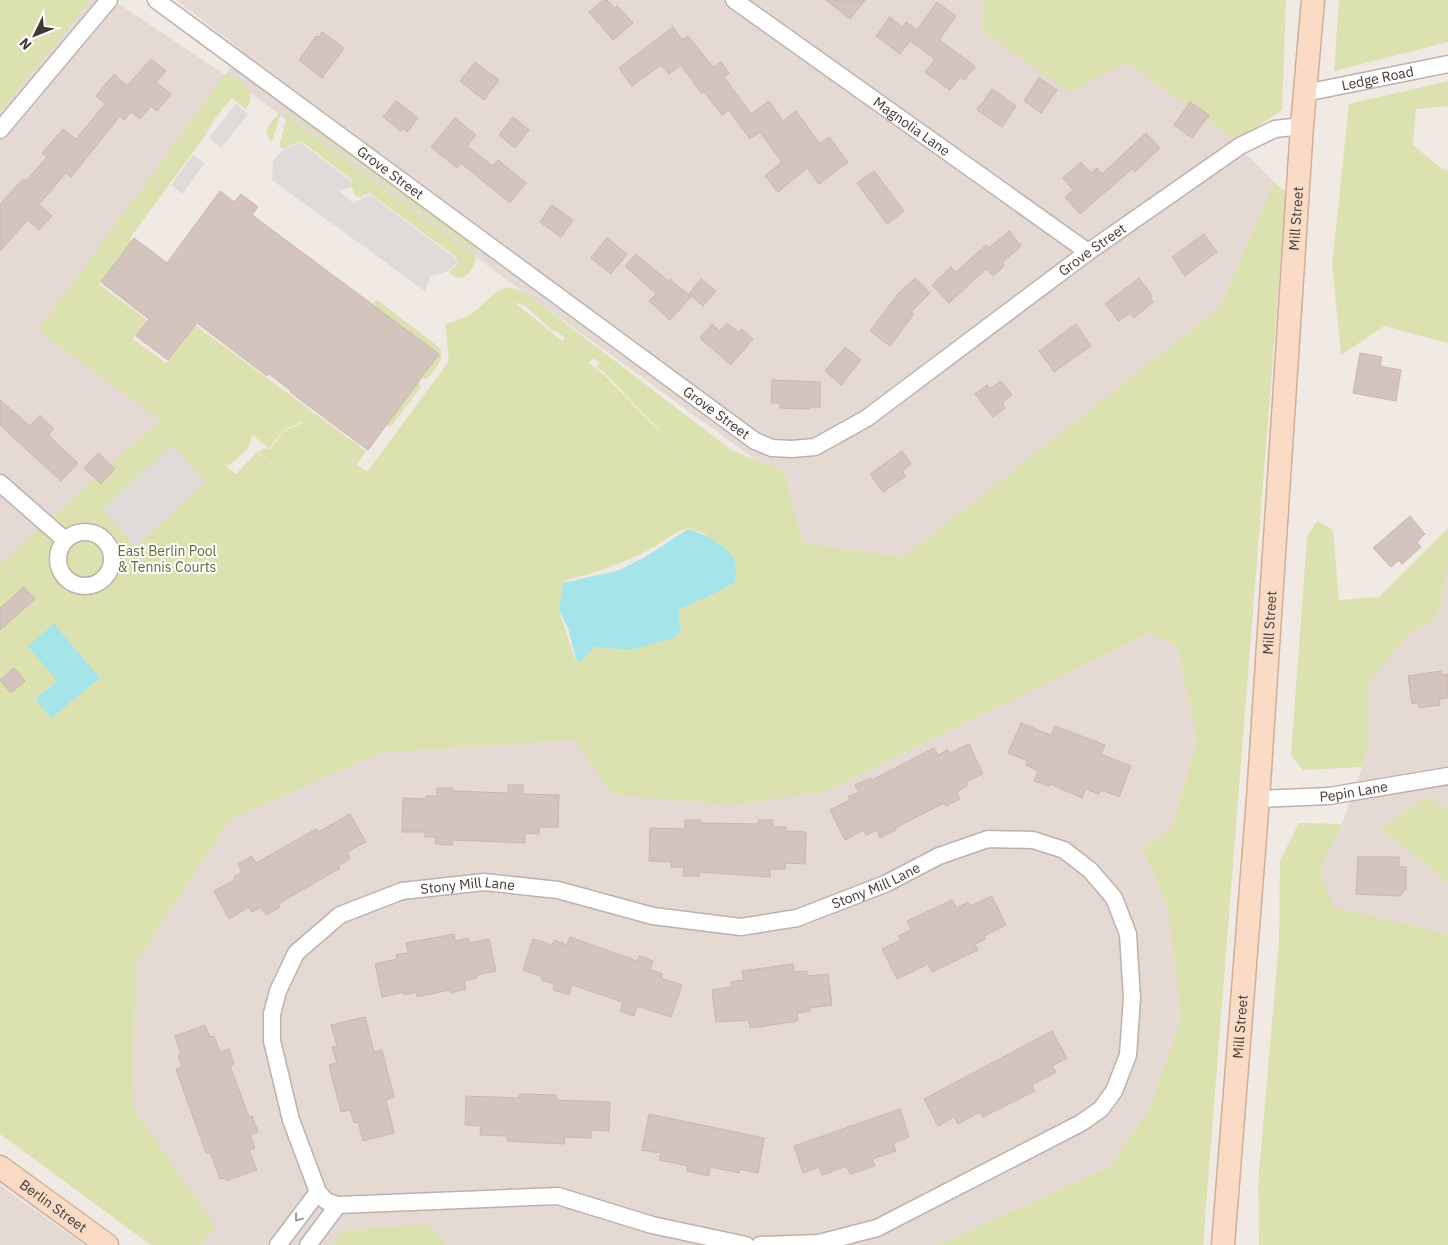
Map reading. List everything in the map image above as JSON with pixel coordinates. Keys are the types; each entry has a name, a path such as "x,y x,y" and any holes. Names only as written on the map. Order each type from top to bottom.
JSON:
{"main road":[{"name":"Mill Street","path":"1223,1245 1258,799 1302,126 1313,0"},
{"name":"Berlin Street","path":"0,1167 107,1245"}],"street":[{"path":"0,130 108,0"},
{"name":"Grove Street","path":"156,0 755,441 772,448 815,447 867,418 1088,252 1240,146 1275,129 1302,126"},
{"name":"Magnolia Lane","path":"734,0 1088,252"},
{"name":"Ledge Road","path":"1306,93 1448,64"},
{"path":"0,483 65,540"},
{"name":"Pepin Lane","path":"1258,799 1329,796 1448,776"},
{"name":"Stony Mill Lane","path":"318,1192 291,1120 272,1041 272,1014 278,990 296,953 340,915 402,890 484,882 558,890 653,916 742,927 797,918 886,884 939,856 988,839 1033,840 1064,850 1090,870 1114,898 1128,934 1132,998 1128,1054 1114,1092 1101,1108 1081,1123 877,1228 819,1243 760,1245"},
{"path":"278,1245 318,1192 326,1201 338,1205 558,1196 652,1225 746,1245"},
{"path":"308,1245 338,1205"}],"shaded area":[{"path":"91,0 113,0 225,75 39,330 161,420 0,564 0,112"},
{"path":"176,0 983,0 982,30 1126,62 1225,133 1274,182 1219,308 905,557 803,543 784,470 756,460 225,75 243,51"},
{"path":"236,104 248,114 221,148 209,138"},
{"path":"301,143 351,181 351,186 339,191 353,203 370,195 454,257 457,263 446,272 430,276 425,291 272,180 273,160 284,149"},
{"path":"193,155 205,163 182,194 171,185"},
{"path":"172,445 206,482 136,547 102,509"},
{"path":"1448,565 1448,808 1425,797 1381,829 1448,882 1448,934 1333,907 1320,871 1342,824 1367,753 1367,683 1411,632 1437,618"},
{"path":"1149,633 1177,646 1197,740 1172,827 1142,849 1167,906 1181,1018 1150,1108 1109,1167 938,1245 446,1245 429,1224 345,1230 332,1245 201,1245 215,1227 134,1109 135,964 230,820 380,753 576,740 612,794 825,792"},
{"path":"0,1185 84,1245 0,1245"}],"green space":[{"path":"0,0 91,0 0,112"},
{"path":"983,0 1286,0 1282,110 1234,142 1225,133 1126,62 1069,93 982,30"},
{"path":"1339,0 1448,0 1448,42 1334,71"},
{"name":"East Berlin Pool & Tennis Courts","path":"227,72 247,87 250,97 246,110 232,98 216,117 205,136 130,238 132,240 99,284 147,320 133,339 166,363 195,325 366,451 357,464 301,422 284,430 269,448 252,435 250,445 244,453 226,467 236,474 257,452 295,482 258,452 264,448 270,449 284,431 302,423 367,472 449,361 445,324 471,314 502,290 508,288 516,289 526,293 730,449 784,470 803,543 904,557 1219,308 1274,182 1286,192 1203,1245 938,1245 1109,1167 1150,1108 1181,1018 1167,906 1142,849 1172,827 1197,740 1177,646 1149,633 825,792 729,805 612,794 575,740 380,753 230,820 135,964 134,1109 216,1227 201,1245 151,1245 0,1134 0,564 160,420 38,330","holes":["514,302 525,306 554,332 555,330 565,338 562,341","594,358 600,363 597,368 604,372 689,461 603,374 589,363","688,528 703,533 730,553 735,582 678,610 681,631 631,650 595,647 581,662 575,659 559,611 563,583 570,579 616,565 654,547"]},
{"path":"1448,81 1448,106 1416,109 1413,145 1442,169 1448,171 1448,343 1384,326 1341,355 1332,264 1349,104"},
{"path":"286,109 293,110 472,242 476,253"},
{"path":"281,112 273,139 271,142 266,131"},
{"path":"287,116 476,257 473,267 467,275 458,278 449,272 458,264 455,256 369,193 360,197 356,196 351,187 352,180 301,141 284,148 279,147"},
{"path":"376,299 440,348 440,361 427,379 422,378 439,354 373,305"},
{"path":"418,382 421,386 420,388 393,424 391,426 387,425"},
{"path":"1317,521 1333,530 1339,600 1379,597 1448,528 1448,565 1437,618 1411,632 1368,683 1367,753 1362,767 1303,770 1291,755 1307,537"},
{"path":"1425,797 1448,808 1448,882 1381,829"},
{"path":"1299,823 1342,824 1320,871 1334,907 1448,934 1448,1245 1259,1245 1258,1184 1279,941 1280,861"},
{"path":"429,1224 446,1245 332,1245 344,1230"}],"water":[{"path":"688,529 714,540 731,554 735,564 735,582 678,610 681,631 673,638 631,650 595,647 581,662 576,659 568,628 559,610 563,583 620,570 645,557"},
{"path":"54,624 100,678 51,718 35,699 57,681 28,646"}],"building":[{"path":"603,0 607,0 615,9 617,6 633,23 613,40 589,12"},
{"path":"826,0 865,0 850,19"},
{"path":"937,2 956,16 939,40 975,66 965,80 960,77 950,90 925,72 935,59 910,41 900,54 876,36 890,17 902,27 906,22 917,30"},
{"path":"673,27 682,40 688,36 713,67 721,62 729,73 724,77 751,114 769,101 783,121 796,111 820,144 829,137 848,162 819,184 807,168 778,192 765,176 782,162 760,132 750,139 729,110 722,115 704,92 702,94 681,65 669,74 661,65 632,86 619,68"},
{"path":"322,32 344,48 322,78 299,60 316,36 320,37"},
{"path":"151,59 166,71 156,82 171,94 157,111 151,106 140,119 131,112 124,120 120,116 71,177 66,173 39,204 52,216 39,230 28,220 0,251 0,204 23,179 26,181 47,157 42,153 63,129 76,139 105,104 96,96 114,74 127,86"},
{"path":"475,62 499,80 484,100 460,81"},
{"path":"1039,78 1057,90 1041,113 1024,101"},
{"path":"992,89 1016,106 1002,127 977,110"},
{"path":"396,101 418,118 407,132 403,128 401,131 383,117"},
{"path":"1190,102 1209,115 1192,138 1174,125"},
{"path":"513,117 529,130 515,148 499,135"},
{"path":"455,118 476,135 467,146 493,166 498,160 526,183 510,203 461,163 457,168 431,147"},
{"path":"1146,133 1160,148 1135,172 1132,169 1080,214 1065,197 1073,190 1063,178 1081,162 1091,173 1097,168 1102,174"},
{"path":"874,171 904,211 887,224 857,183"},
{"path":"220,191 234,202 241,194 258,207 252,215 439,354 368,450 290,392 268,373 267,376 197,323 168,360 136,336 149,319 101,282 134,238 167,263"},
{"path":"552,205 573,220 561,237 540,222"},
{"path":"1009,231 1021,246 1002,263 1004,266 993,276 986,269 949,303 932,285 951,267 956,272 986,245 989,248"},
{"path":"1204,234 1217,252 1185,276 1172,257"},
{"path":"607,238 627,254 611,274 591,258"},
{"path":"636,254 668,281 670,279 691,297 670,320 649,301 656,294 625,266"},
{"path":"915,278 930,293 911,312 914,314 890,346 870,331 898,294"},
{"path":"1139,278 1152,296 1150,297 1153,302 1134,318 1130,313 1119,321 1105,304"},
{"path":"701,279 716,291 703,306 689,294"},
{"path":"727,323 739,333 742,329 753,339 731,365 700,338 712,324 720,331"},
{"path":"1076,324 1091,346 1054,372 1039,351"},
{"path":"845,347 861,360 841,385 825,371"},
{"path":"1360,353 1382,357 1380,366 1401,370 1396,401 1353,393"},
{"path":"772,380 820,382 820,407 810,407 810,409 780,408 780,403 771,403"},
{"path":"1001,381 1012,395 1002,403 1005,408 993,417 975,394 987,385 990,389"},
{"path":"0,400 30,426 40,415 54,429 48,435 78,463 61,481 0,425"},
{"path":"902,451 911,464 902,471 906,476 883,492 870,474"},
{"path":"98,453 115,469 101,484 84,468"},
{"path":"1410,516 1425,534 1417,542 1421,547 1402,564 1399,560 1391,567 1373,548"},
{"path":"24,587 35,599 0,630 0,608"},
{"path":"14,668 25,681 11,693 0,680"},
{"path":"1441,671 1441,675 1448,674 1448,697 1439,700 1440,705 1419,708 1418,703 1412,704 1408,676"},
{"path":"1021,723 1051,735 1055,726 1105,745 1101,754 1131,766 1119,797 1101,790 1099,794 1086,789 1082,798 1050,784 1049,786 1034,781 1038,771 1026,765 1028,761 1008,753"},
{"path":"969,744 983,774 966,782 967,786 957,792 960,799 946,806 944,803 895,828 896,830 880,838 877,830 866,835 864,830 845,840 830,810 850,800 848,797 859,792 855,785 871,778 872,780 934,748 938,755 947,750 950,753"},
{"path":"508,785 523,785 523,794 559,795 558,827 539,827 539,834 525,833 525,843 453,840 453,845 435,844 436,837 425,837 425,832 402,832 403,798 426,799 426,796 437,796 437,788 453,788 453,791 508,793"},
{"path":"350,814 366,842 347,852 350,859 338,866 340,868 278,904 280,907 266,915 261,907 252,912 249,907 229,919 214,891 234,880 234,877 242,872 238,864 252,856 256,863 316,829 318,832"},
{"path":"685,820 701,820 701,823 758,824 758,820 773,820 773,827 786,827 786,831 806,832 805,864 785,863 785,869 770,869 770,877 700,872 699,876 683,876 684,867 671,867 671,862 649,861 650,828 685,829"},
{"path":"1358,857 1399,857 1399,867 1406,867 1406,889 1400,896 1356,894"},
{"path":"992,896 1006,925 984,936 986,939 975,944 978,950 932,972 928,964 897,979 882,949 901,940 898,936 911,930 907,921 952,900 957,908 968,902 970,906"},
{"path":"454,934 455,941 468,938 470,943 489,939 496,971 477,975 476,978 464,981 466,989 451,993 450,990 417,997 416,992 404,995 404,992 382,997 375,964 397,959 396,955 408,953 406,943"},
{"path":"570,937 637,961 639,956 653,961 650,970 663,974 661,978 682,985 671,1017 637,1006 634,1016 620,1011 623,1002 572,985 569,995 553,990 554,984 542,980 541,976 523,970 533,939 552,945 554,940 567,945"},
{"path":"793,964 794,972 807,971 807,976 828,974 832,1005 810,1008 810,1011 797,1013 798,1021 765,1026 750,1028 749,1020 716,1022 712,990 732,987 731,982 744,980 742,971"},
{"path":"365,1017 374,1052 382,1050 394,1097 386,1100 394,1133 363,1141 358,1122 354,1123 350,1110 341,1112 329,1065 337,1063 332,1047 337,1046 331,1025"},
{"path":"205,1025 210,1037 214,1036 220,1052 229,1049 234,1064 230,1066 249,1117 252,1116 258,1132 250,1135 255,1148 249,1150 257,1170 226,1181 225,1178 220,1179 210,1152 206,1153 176,1069 182,1067 178,1055 181,1054 175,1036"},
{"path":"1052,1031 1067,1058 1052,1066 1056,1072 1032,1085 1035,1091 983,1117 980,1112 958,1124 954,1117 938,1126 924,1099"},
{"path":"520,1094 556,1095 556,1100 610,1102 609,1131 591,1130 591,1138 565,1137 564,1144 507,1141 507,1136 480,1135 481,1126 465,1125 466,1096 519,1098"},
{"path":"900,1109 909,1137 893,1143 896,1151 872,1159 875,1166 850,1174 847,1166 822,1175 819,1167 803,1173 794,1146"},
{"path":"649,1114 764,1138 758,1173 740,1169 739,1173 710,1167 709,1176 687,1171 688,1166 659,1160 661,1153 642,1150"}]}
